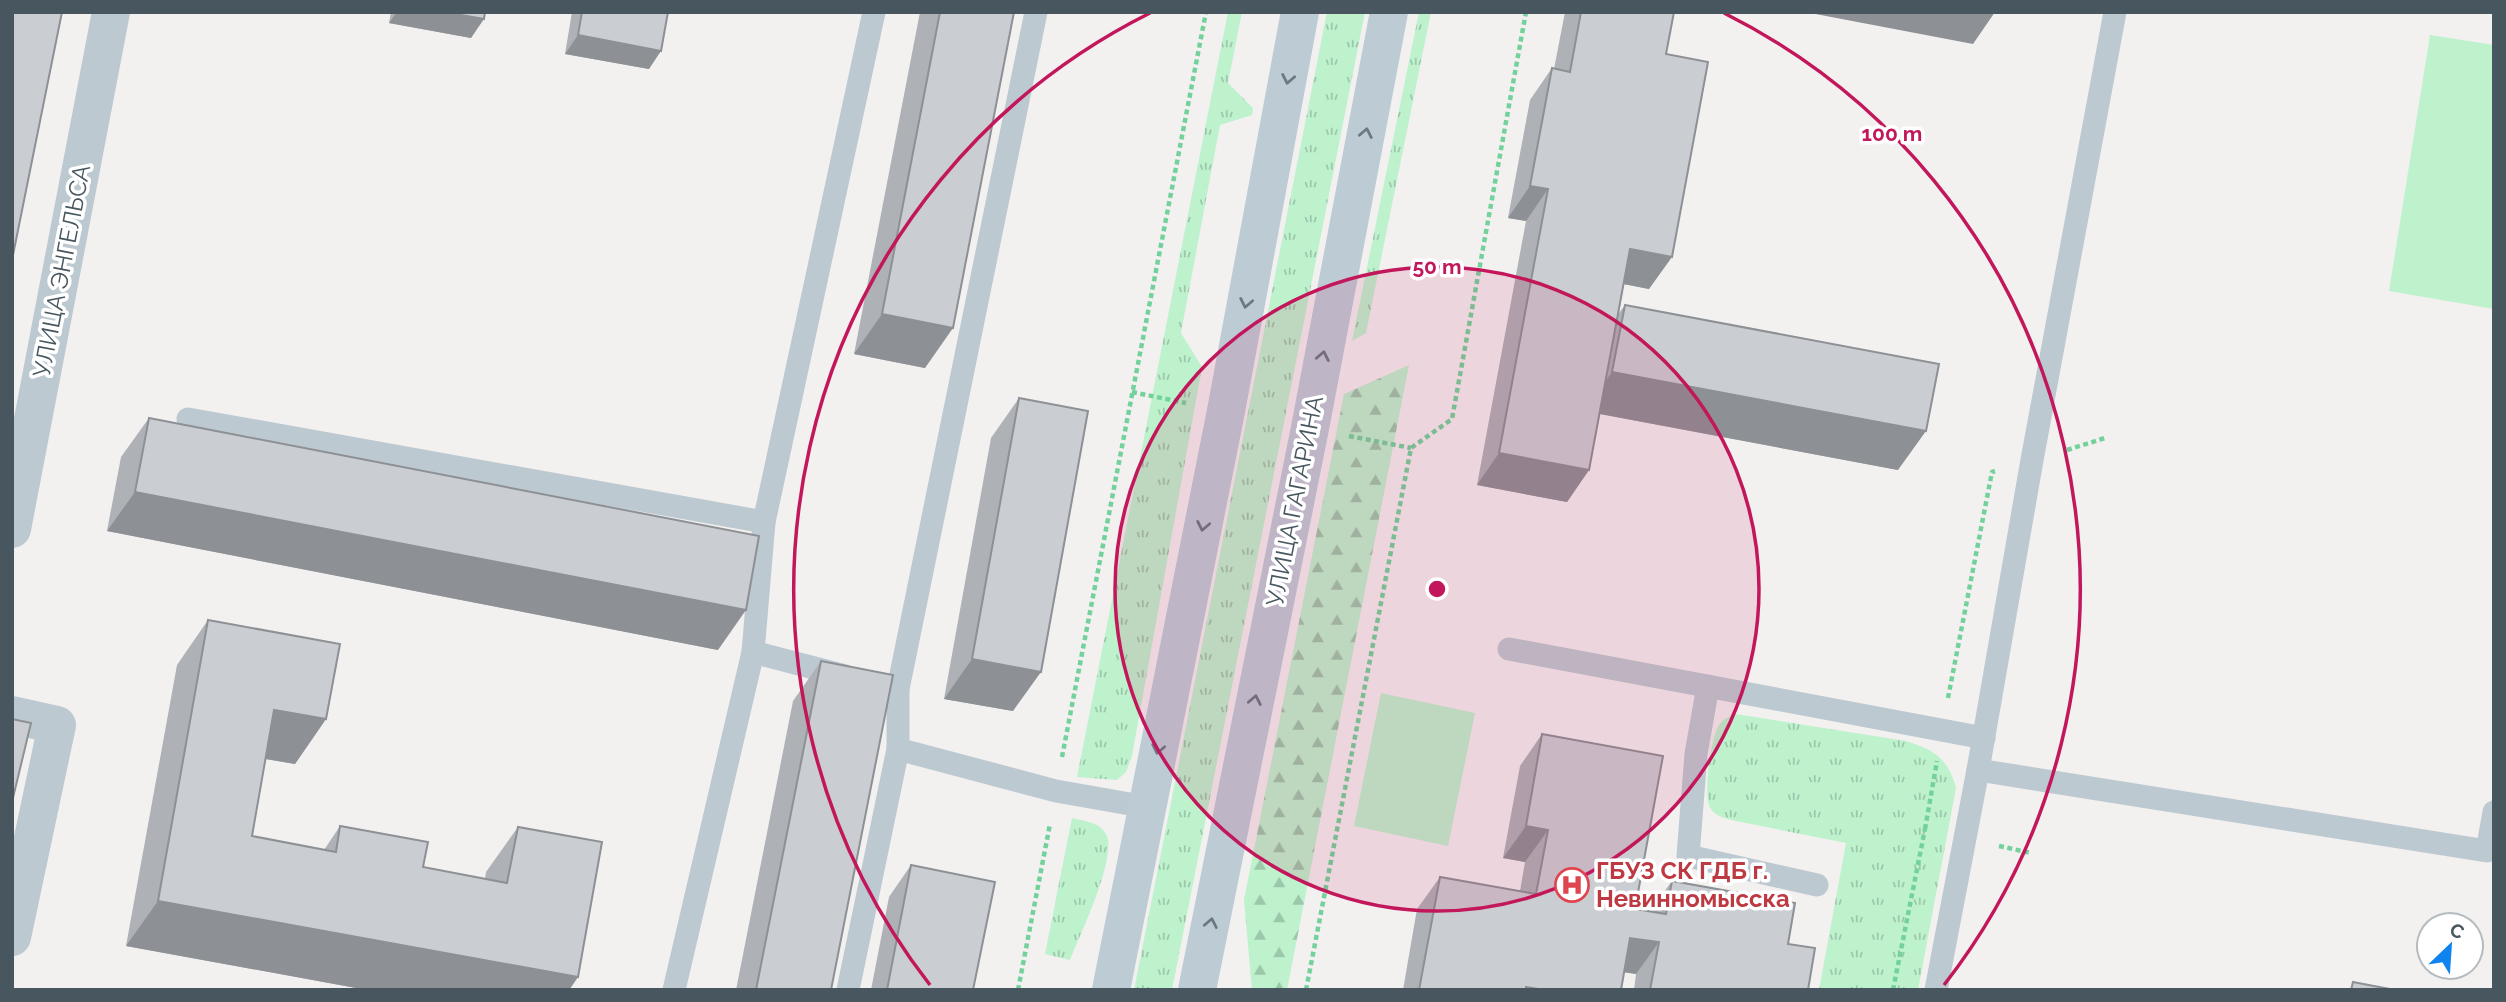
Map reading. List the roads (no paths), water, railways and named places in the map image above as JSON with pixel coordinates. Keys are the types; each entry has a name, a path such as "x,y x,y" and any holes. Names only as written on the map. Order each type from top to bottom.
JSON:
{"main road":[{"path":"1111,990 1226,411 1300,12"},
{"name":"УЛИЦА ГАГАРИНА","path":"1198,990 1310,428 1389,12"}],"street":[{"name":"УЛИЦА ЭНГЕЛЬСА","path":"12,529 111,12"},
{"path":"12,715 57,725 12,937"}],"lane":[{"path":"674,990 753,652 764,522 874,12"},
{"path":"848,990 898,749 898,689 1036,12"},
{"path":"1936,990 2115,12"},
{"path":"188,419 764,522"},
{"path":"1509,649 1984,737"},
{"path":"753,652 898,689"},
{"path":"1708,686 1696,754 1688,856 1816,886"},
{"path":"898,749 1056,791 1147,807"},
{"path":"1978,770 2487,851 2494,812"}],"place":[{"name":"ГБУЗ СК ГДБ г. Невинномысска","path":"1572,885"}]}
